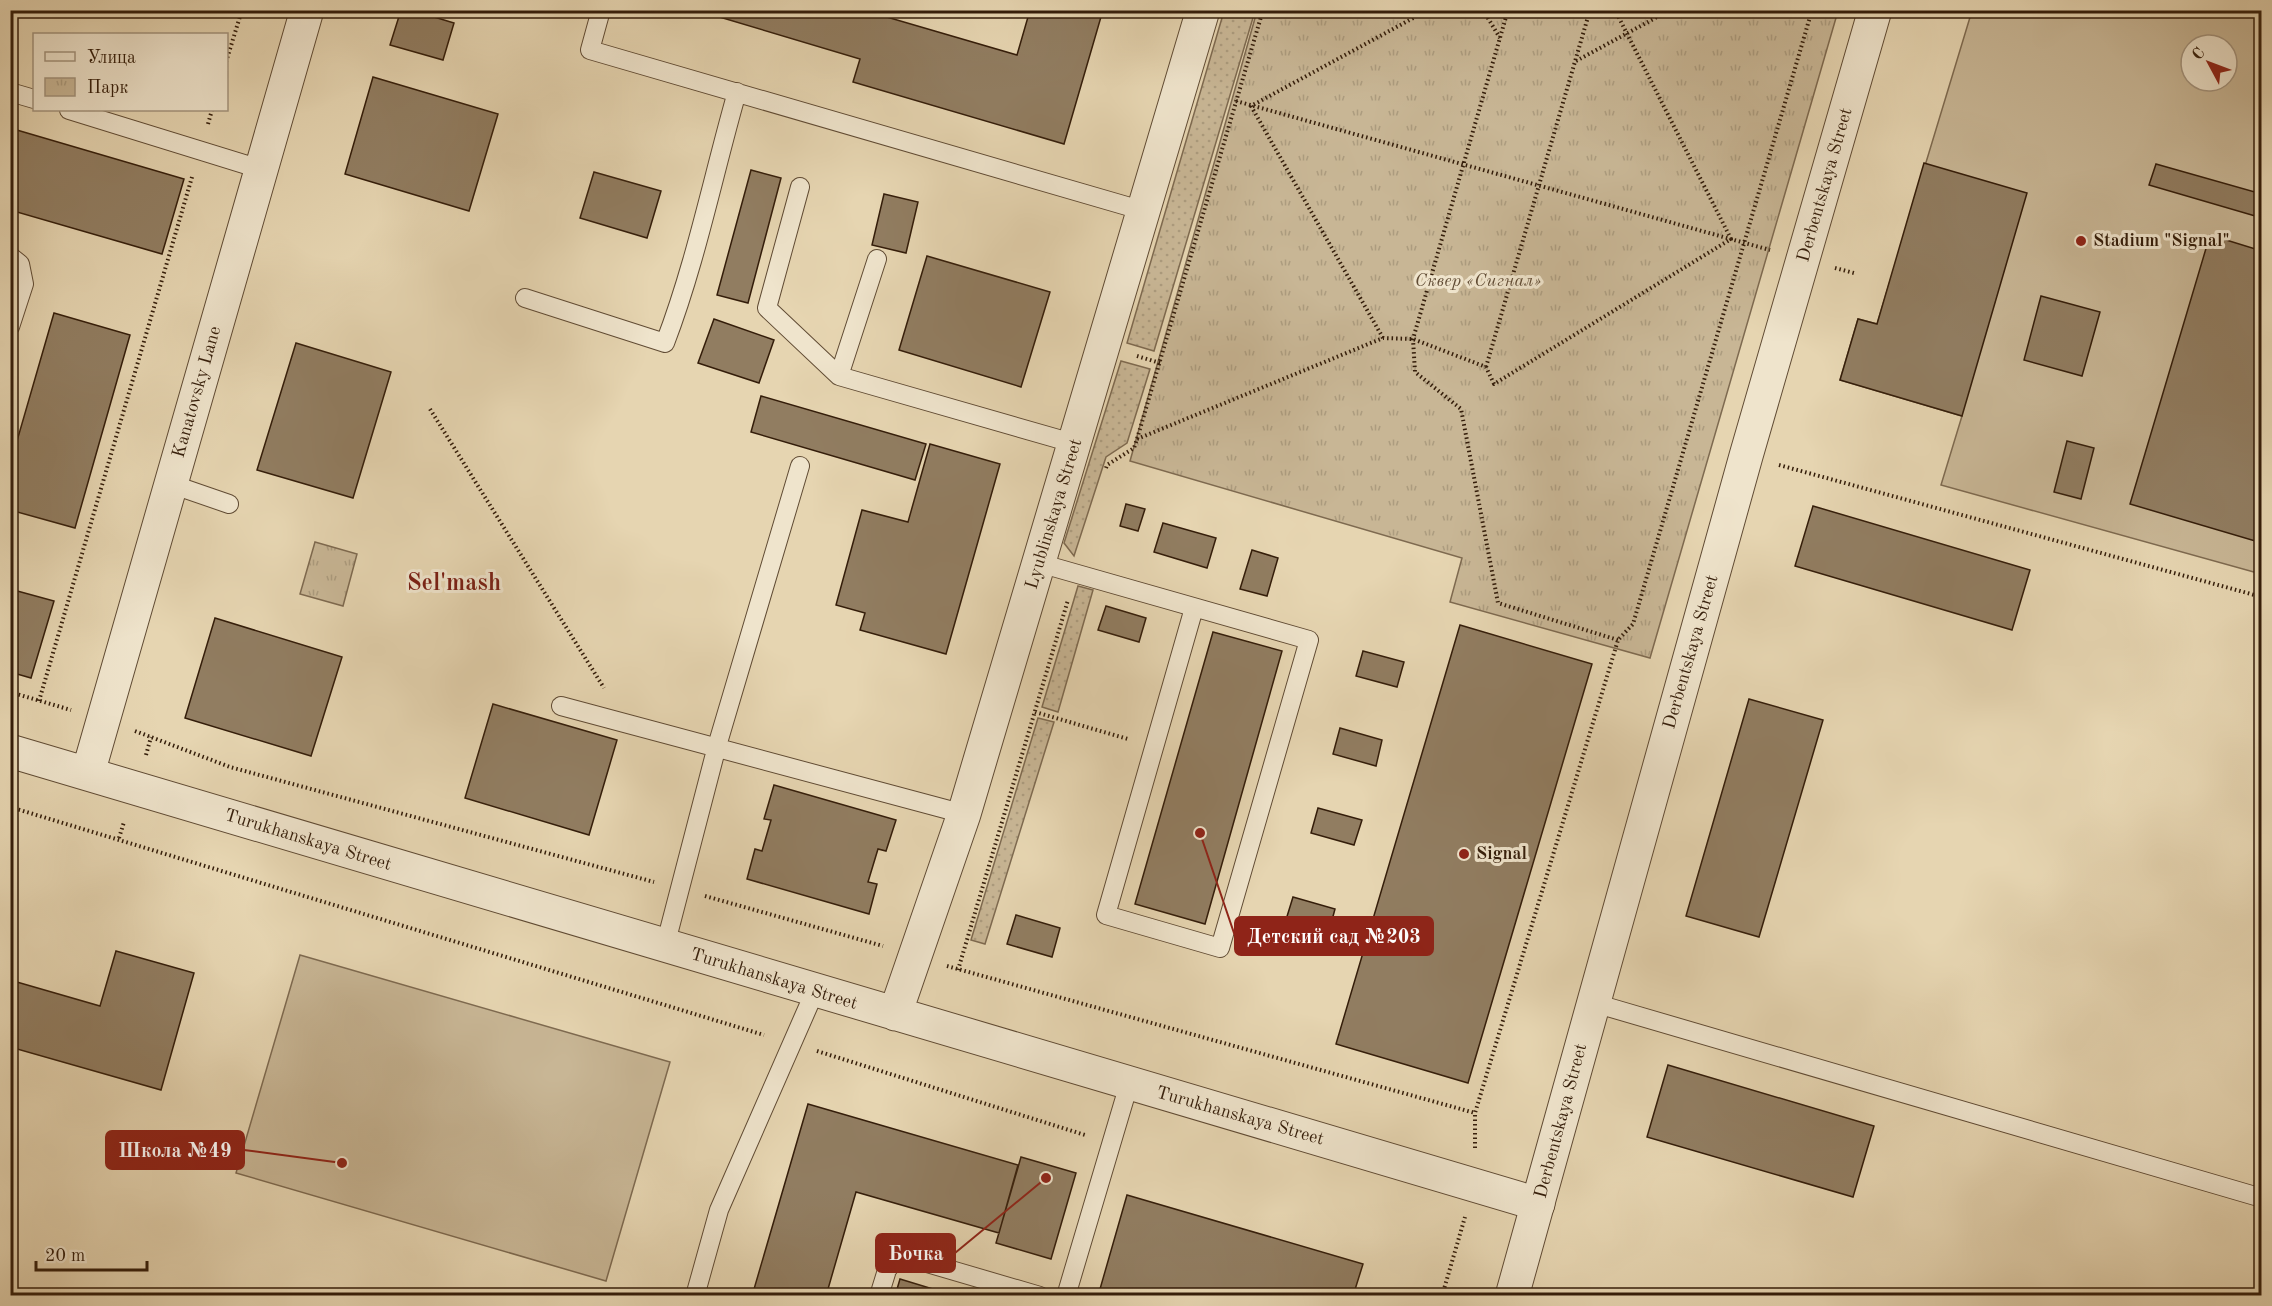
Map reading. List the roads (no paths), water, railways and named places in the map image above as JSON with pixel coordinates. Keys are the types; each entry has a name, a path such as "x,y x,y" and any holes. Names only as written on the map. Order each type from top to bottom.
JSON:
{"street":[{"name":"Kanatovsky Lane","path":"88,773 307,10"},
{"name":"Lyublinskaya Street","path":"895,1014 964,814 1076,444 1203,10"},
{"name":"Derbentskaya Street","path":"1512,1296 1746,456 1875,10"},
{"name":"Turukhanskaya Street","path":"10,751 1538,1204"}],"lane":[{"path":"601,10 590,50 1144,211"},
{"path":"10,92 33,99"},
{"path":"525,298 665,343 685,290 710,186 737,92"},
{"path":"72,111 260,169"},
{"path":"800,187 767,308 839,376 1076,444"},
{"path":"10,256 20,264 24,284 10,327"},
{"path":"839,376 877,259"},
{"path":"665,946 717,746 800,466"},
{"path":"171,484 229,504"},
{"path":"1039,563 1309,640 1220,948 1106,915 1194,608"},
{"path":"561,705 964,814"},
{"path":"695,1296 719,1210 815,991"},
{"path":"1594,1003 2262,1198"},
{"path":"1066,1296 1129,1084"},
{"path":"879,1296 887,1270 896,1258 910,1258 1040,1296"}],"place":[{"name":"Stadium \"Signal\"","path":"2081,241"},
{"name":"Детский сад №203","path":"1200,833"},
{"name":"Signal","path":"1464,854"},
{"name":"Школа №49","path":"342,1163"},
{"name":"Бочка","path":"1046,1178"}],"district":[{"name":"Sel'mash","path":"454,584"}],"park label":[{"name":"Сквер «Сигнал»","path":"1478,281"}]}
